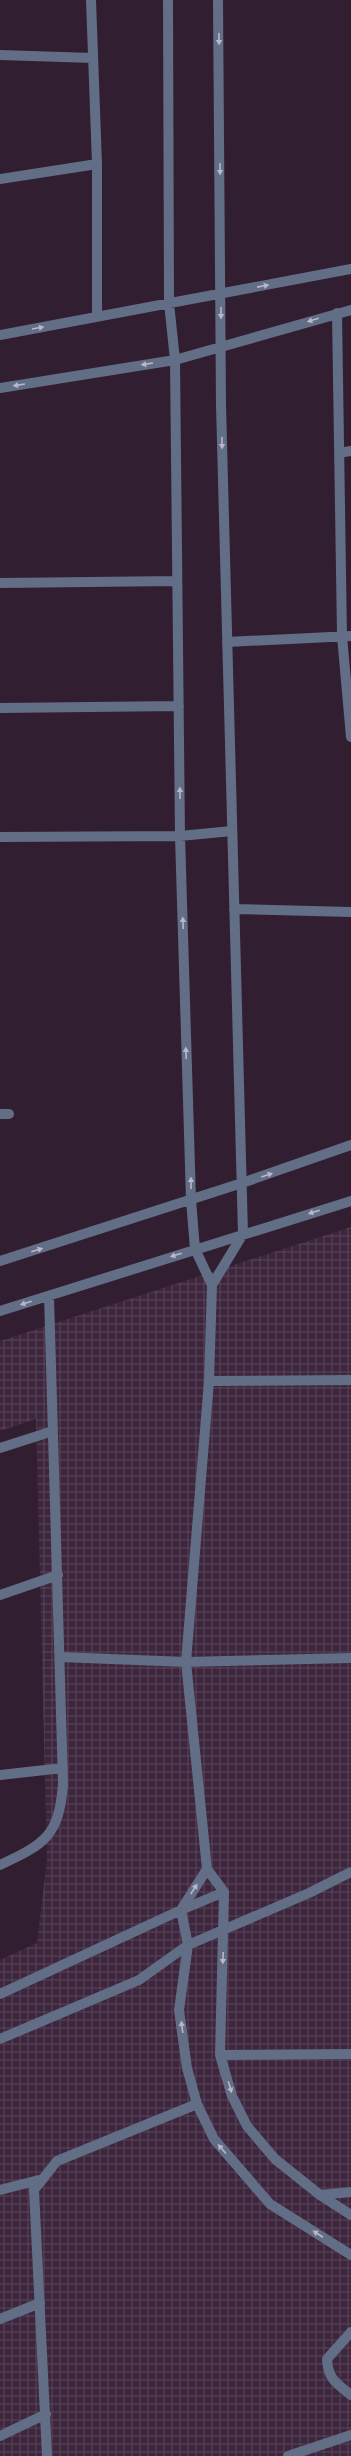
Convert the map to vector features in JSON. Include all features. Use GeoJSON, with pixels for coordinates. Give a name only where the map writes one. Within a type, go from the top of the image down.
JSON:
{"type":"FeatureCollection","features":[{"type":"Feature","properties":{"kind":"street"},"geometry":{"type":"LineString","coordinates":[[91,0],[97,164],[97,317]]}},
{"type":"Feature","properties":{"kind":"street"},"geometry":{"type":"LineString","coordinates":[[168,0],[169,303],[175,360],[180,836],[191,1200],[196,1249],[212,1285],[209,1381],[186,1662],[207,1869],[224,1892],[220,2055],[232,2096],[247,2126],[275,2159],[320,2194],[351,2215]]}},
{"type":"Feature","properties":{"kind":"street"},"geometry":{"type":"LineString","coordinates":[[212,1285],[243,1234],[227,642],[221,347],[218,0]]}},
{"type":"Feature","properties":{"kind":"street"},"geometry":{"type":"LineString","coordinates":[[0,55],[93,58]]}},
{"type":"Feature","properties":{"kind":"street"},"geometry":{"type":"LineString","coordinates":[[0,179],[97,164]]}},
{"type":"Feature","properties":{"kind":"street"},"geometry":{"type":"LineString","coordinates":[[0,335],[351,269]]}},
{"type":"Feature","properties":{"kind":"street"},"geometry":{"type":"LineString","coordinates":[[0,388],[175,360],[351,310]]}},
{"type":"Feature","properties":{"kind":"street"},"geometry":{"type":"LineString","coordinates":[[337,313],[340,528],[351,737]]}},
{"type":"Feature","properties":{"kind":"street"},"geometry":{"type":"LineString","coordinates":[[339,454],[351,452]]}},
{"type":"Feature","properties":{"kind":"street"},"geometry":{"type":"LineString","coordinates":[[340,528],[351,528]]}},
{"type":"Feature","properties":{"kind":"street"},"geometry":{"type":"LineString","coordinates":[[0,583],[177,580]]}},
{"type":"Feature","properties":{"kind":"street"},"geometry":{"type":"LineString","coordinates":[[227,642],[346,636]]}},
{"type":"Feature","properties":{"kind":"street"},"geometry":{"type":"LineString","coordinates":[[0,708],[179,706]]}},
{"type":"Feature","properties":{"kind":"street"},"geometry":{"type":"LineString","coordinates":[[0,837],[180,836],[232,831]]}},
{"type":"Feature","properties":{"kind":"street"},"geometry":{"type":"LineString","coordinates":[[234,909],[351,912]]}},
{"type":"Feature","properties":{"kind":"street"},"geometry":{"type":"LineString","coordinates":[[0,1262],[242,1184],[351,1145]]}},
{"type":"Feature","properties":{"kind":"street"},"geometry":{"type":"LineString","coordinates":[[0,1311],[351,1201]]}},
{"type":"Feature","properties":{"kind":"street"},"geometry":{"type":"LineString","coordinates":[[0,1865],[45,1841],[61,1808],[63,1768],[49,1296]]}},
{"type":"Feature","properties":{"kind":"street"},"geometry":{"type":"LineString","coordinates":[[209,1381],[351,1380]]}},
{"type":"Feature","properties":{"kind":"street"},"geometry":{"type":"LineString","coordinates":[[0,1448],[54,1431]]}},
{"type":"Feature","properties":{"kind":"street"},"geometry":{"type":"LineString","coordinates":[[0,1596],[58,1575]]}},
{"type":"Feature","properties":{"kind":"street"},"geometry":{"type":"LineString","coordinates":[[60,1657],[186,1662],[351,1658]]}},
{"type":"Feature","properties":{"kind":"street"},"geometry":{"type":"LineString","coordinates":[[0,1775],[63,1768]]}},
{"type":"Feature","properties":{"kind":"street"},"geometry":{"type":"LineString","coordinates":[[207,1869],[181,1910],[188,1945],[179,2010],[187,2068],[198,2104],[214,2139],[270,2204],[351,2255]]}},
{"type":"Feature","properties":{"kind":"street"},"geometry":{"type":"LineString","coordinates":[[0,2039],[139,1980],[188,1945],[309,1893],[351,1872]]}},
{"type":"Feature","properties":{"kind":"street"},"geometry":{"type":"LineString","coordinates":[[0,1994],[181,1910],[224,1892]]}},
{"type":"Feature","properties":{"kind":"street"},"geometry":{"type":"LineString","coordinates":[[220,2055],[351,2054]]}},
{"type":"Feature","properties":{"kind":"street"},"geometry":{"type":"LineString","coordinates":[[47,2456],[34,2190],[57,2161],[198,2104]]}},
{"type":"Feature","properties":{"kind":"street"},"geometry":{"type":"LineString","coordinates":[[0,2190],[43,2179]]}},
{"type":"Feature","properties":{"kind":"street"},"geometry":{"type":"LineString","coordinates":[[320,2194],[351,2192]]}},
{"type":"Feature","properties":{"kind":"street"},"geometry":{"type":"LineString","coordinates":[[0,2318],[40,2303]]}},
{"type":"Feature","properties":{"kind":"street"},"geometry":{"type":"LineString","coordinates":[[351,2332],[327,2359],[327,2372],[335,2382],[351,2395]]}},
{"type":"Feature","properties":{"kind":"street"},"geometry":{"type":"LineString","coordinates":[[0,2436],[46,2414]]}},
{"type":"Feature","properties":{"kind":"street"},"geometry":{"type":"LineString","coordinates":[[288,2456],[351,2435]]}},
{"type":"Feature","properties":{"kind":"shaded area"},"geometry":{"type":"Polygon","coordinates":[[[351,1227],[351,2456],[0,2456],[0,1960],[37,1943],[47,1860],[36,1419],[0,1431],[0,1341],[351,1227]]]}}]}
